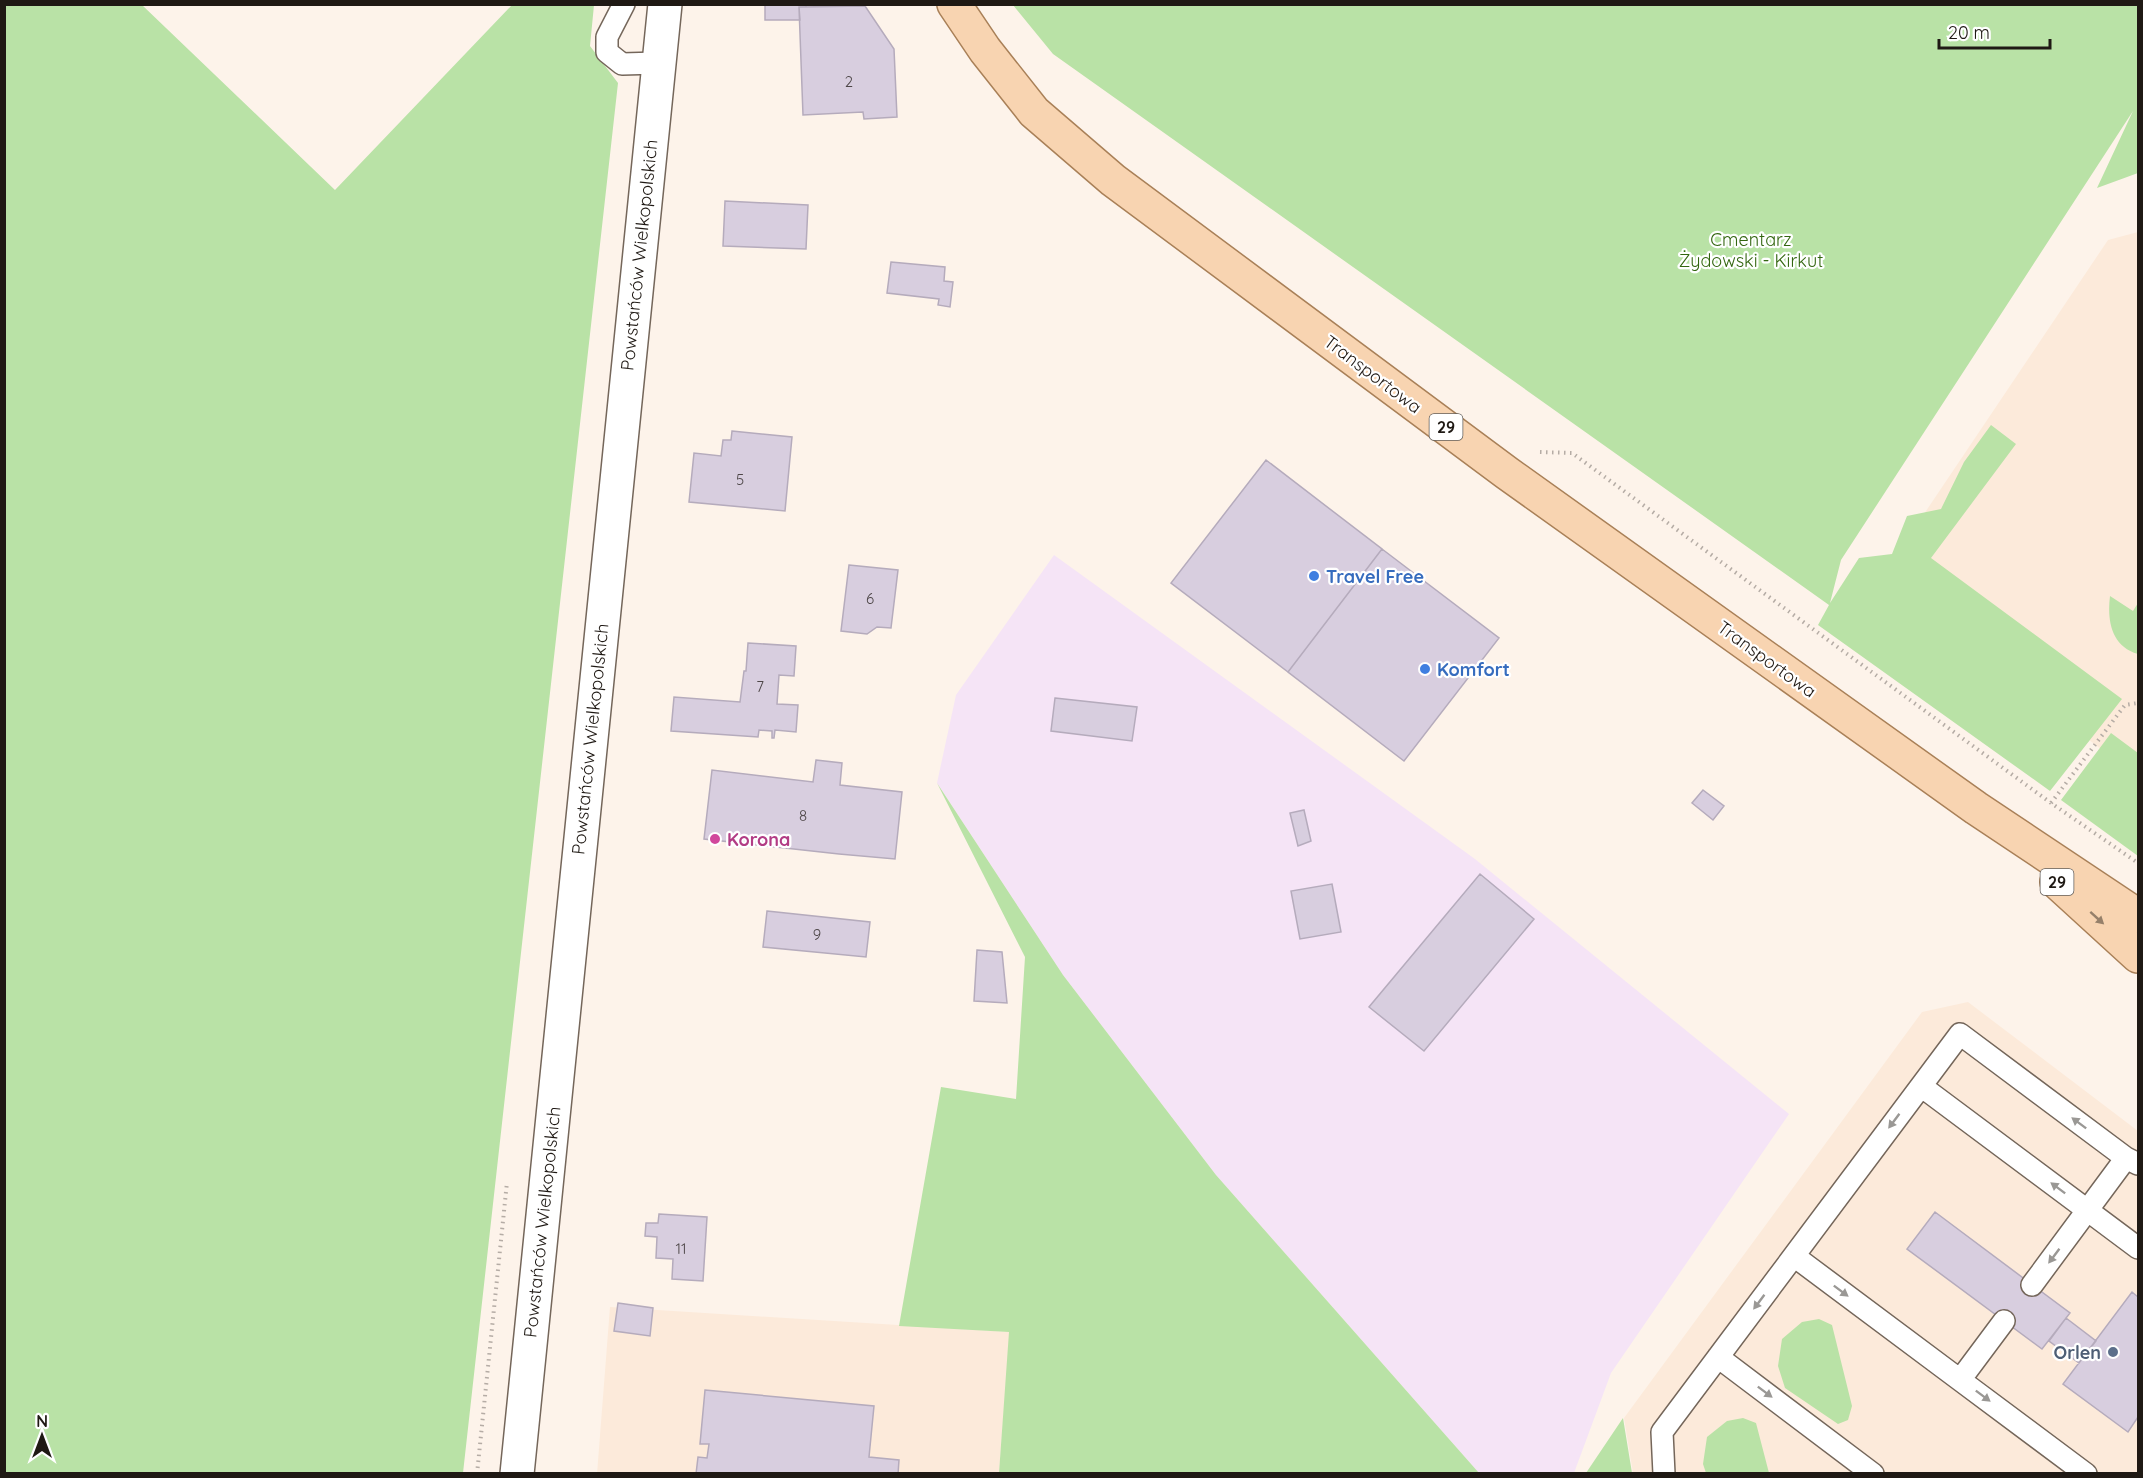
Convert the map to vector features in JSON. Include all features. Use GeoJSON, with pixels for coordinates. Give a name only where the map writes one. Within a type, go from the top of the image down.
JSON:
{"type":"FeatureCollection","features":[{"type":"Feature","properties":{"kind":"main road","name":"Transportowa"},"geometry":{"type":"LineString","coordinates":[[954,4],[984,50],[1034,112],[1113,180],[1508,473],[1976,808],[2139,916]]}},
{"type":"Feature","properties":{"kind":"main road","name":"Transportowa"},"geometry":{"type":"LineString","coordinates":[[1976,808],[2139,956]]}},
{"type":"Feature","properties":{"kind":"street","name":"Powstańców Wielkopolskich"},"geometry":{"type":"LineString","coordinates":[[517,1473],[665,4]]}},
{"type":"Feature","properties":{"kind":"lane"},"geometry":{"type":"LineString","coordinates":[[624,4],[607,36],[607,52],[622,64],[658,63]]}},
{"type":"Feature","properties":{"kind":"lane"},"geometry":{"type":"LineString","coordinates":[[1664,1473],[1662,1432],[1960,1034],[2132,1161],[2088,1210],[2032,1285]]}},
{"type":"Feature","properties":{"kind":"lane"},"geometry":{"type":"LineString","coordinates":[[1921,1086],[2139,1248]]}},
{"type":"Feature","properties":{"kind":"lane"},"geometry":{"type":"LineString","coordinates":[[1794,1256],[2086,1473]]}},
{"type":"Feature","properties":{"kind":"lane"},"geometry":{"type":"LineString","coordinates":[[1960,1380],[2004,1322]]}},
{"type":"Feature","properties":{"kind":"lane"},"geometry":{"type":"LineString","coordinates":[[1718,1358],[1873,1473]]}},
{"type":"Feature","properties":{"kind":"path"},"geometry":{"type":"LineString","coordinates":[[1508,473],[1527,452],[1572,453],[2051,803],[2139,863]]}},
{"type":"Feature","properties":{"kind":"path"},"geometry":{"type":"LineString","coordinates":[[2051,803],[2125,705],[2139,704]]}},
{"type":"Feature","properties":{"kind":"shaded area"},"geometry":{"type":"Polygon","coordinates":[[[2138,232],[2138,778],[1881,578],[2108,240],[2138,232]]]}},
{"type":"Feature","properties":{"kind":"shaded area"},"geometry":{"type":"Polygon","coordinates":[[[1054,555],[1475,859],[1789,1114],[1611,1373],[1574,1473],[1479,1473],[1216,1175],[1063,975],[937,783],[956,695],[1054,555]]]}},
{"type":"Feature","properties":{"kind":"shaded area"},"geometry":{"type":"Polygon","coordinates":[[[1968,1002],[2138,1131],[2138,1473],[1633,1473],[1624,1418],[1922,1012],[1968,1002]]]}},
{"type":"Feature","properties":{"kind":"shaded area"},"geometry":{"type":"Polygon","coordinates":[[[610,1307],[1010,1332],[999,1473],[597,1474],[610,1307]]]}},
{"type":"Feature","properties":{"kind":"green space"},"geometry":{"type":"Polygon","coordinates":[[[5,5],[142,5],[335,190],[512,5],[594,5],[590,46],[618,83],[463,1473],[5,1474],[5,5]]]}},
{"type":"Feature","properties":{"kind":"green space","name":"Cmentarz Żydowski - Kirkut"},"geometry":{"type":"Polygon","coordinates":[[[1013,5],[2138,5],[2138,173],[2097,188],[2133,111],[1841,560],[1830,603],[1859,558],[1892,554],[1907,516],[1941,509],[1964,462],[1991,425],[2016,444],[1931,558],[2122,699],[2050,791],[1818,625],[1829,605],[1053,54],[1013,5]]]}},
{"type":"Feature","properties":{"kind":"green space"},"geometry":{"type":"Polygon","coordinates":[[[2110,596],[2133,611],[2138,603],[2138,654],[2122,645],[2116,638],[2110,623],[2110,596]]]}},
{"type":"Feature","properties":{"kind":"green space"},"geometry":{"type":"Polygon","coordinates":[[[2111,733],[2138,753],[2138,856],[2061,800],[2111,733]]]}},
{"type":"Feature","properties":{"kind":"green space"},"geometry":{"type":"Polygon","coordinates":[[[937,783],[1063,975],[1216,1175],[1479,1473],[999,1473],[1009,1332],[899,1326],[941,1087],[1016,1099],[1025,957],[937,783]]]}},
{"type":"Feature","properties":{"kind":"green space"},"geometry":{"type":"Polygon","coordinates":[[[1819,1319],[1832,1325],[1852,1406],[1848,1420],[1838,1424],[1785,1388],[1778,1366],[1782,1339],[1802,1322],[1819,1319]]]}},
{"type":"Feature","properties":{"kind":"green space"},"geometry":{"type":"Polygon","coordinates":[[[1623,1418],[1632,1473],[1586,1473],[1623,1418]]]}},
{"type":"Feature","properties":{"kind":"green space"},"geometry":{"type":"Polygon","coordinates":[[[1743,1418],[1756,1423],[1769,1473],[1706,1473],[1703,1464],[1707,1437],[1727,1421],[1743,1418]]]}},
{"type":"Feature","properties":{"kind":"building"},"geometry":{"type":"Polygon","coordinates":[[[765,4],[806,4],[806,7],[799,7],[800,20],[765,20],[765,4]]]}},
{"type":"Feature","properties":{"kind":"building"},"geometry":{"type":"Polygon","coordinates":[[[865,6],[894,49],[897,117],[864,119],[863,112],[803,115],[799,7],[865,6]]]}},
{"type":"Feature","properties":{"kind":"building"},"geometry":{"type":"Polygon","coordinates":[[[725,201],[808,205],[806,249],[723,246],[725,201]]]}},
{"type":"Feature","properties":{"kind":"building"},"geometry":{"type":"Polygon","coordinates":[[[891,262],[945,267],[944,281],[953,282],[950,307],[938,305],[939,299],[887,293],[891,262]]]}},
{"type":"Feature","properties":{"kind":"building"},"geometry":{"type":"Polygon","coordinates":[[[732,431],[792,437],[785,511],[689,502],[694,453],[721,456],[723,440],[731,440],[732,431]]]}},
{"type":"Feature","properties":{"kind":"building"},"geometry":{"type":"Polygon","coordinates":[[[1266,460],[1382,549],[1288,672],[1171,583],[1266,460]]]}},
{"type":"Feature","properties":{"kind":"building"},"geometry":{"type":"Polygon","coordinates":[[[1382,549],[1499,638],[1404,761],[1288,672],[1382,549]]]}},
{"type":"Feature","properties":{"kind":"building"},"geometry":{"type":"Polygon","coordinates":[[[849,565],[898,570],[891,628],[877,627],[867,634],[841,631],[849,565]]]}},
{"type":"Feature","properties":{"kind":"building"},"geometry":{"type":"Polygon","coordinates":[[[748,643],[796,646],[794,676],[779,675],[777,704],[798,705],[796,732],[775,730],[774,738],[772,738],[772,731],[759,730],[758,737],[671,731],[674,697],[740,702],[748,643]]]}},
{"type":"Feature","properties":{"kind":"building"},"geometry":{"type":"Polygon","coordinates":[[[1055,698],[1137,707],[1132,741],[1051,731],[1055,698]]]}},
{"type":"Feature","properties":{"kind":"building"},"geometry":{"type":"Polygon","coordinates":[[[816,760],[842,763],[840,785],[902,792],[895,859],[704,839],[712,770],[813,782],[816,760]]]}},
{"type":"Feature","properties":{"kind":"building"},"geometry":{"type":"Polygon","coordinates":[[[1703,790],[1724,806],[1713,820],[1692,803],[1703,790]]]}},
{"type":"Feature","properties":{"kind":"building"},"geometry":{"type":"Polygon","coordinates":[[[1304,810],[1311,841],[1298,846],[1290,813],[1304,810]]]}},
{"type":"Feature","properties":{"kind":"building"},"geometry":{"type":"Polygon","coordinates":[[[1480,874],[1534,919],[1424,1051],[1369,1007],[1480,874]]]}},
{"type":"Feature","properties":{"kind":"building"},"geometry":{"type":"Polygon","coordinates":[[[1332,884],[1341,932],[1300,939],[1291,891],[1332,884]]]}},
{"type":"Feature","properties":{"kind":"building"},"geometry":{"type":"Polygon","coordinates":[[[767,911],[870,922],[866,957],[763,947],[767,911]]]}},
{"type":"Feature","properties":{"kind":"building"},"geometry":{"type":"Polygon","coordinates":[[[977,950],[1002,952],[1007,1003],[974,1001],[977,950]]]}},
{"type":"Feature","properties":{"kind":"building"},"geometry":{"type":"Polygon","coordinates":[[[1935,1212],[2070,1313],[2042,1349],[1907,1249],[1935,1212]]]}},
{"type":"Feature","properties":{"kind":"building"},"geometry":{"type":"Polygon","coordinates":[[[659,1214],[707,1217],[703,1281],[672,1279],[673,1259],[656,1258],[657,1237],[645,1236],[646,1223],[658,1223],[659,1214]]]}},
{"type":"Feature","properties":{"kind":"building","name":"Orlen"},"geometry":{"type":"Polygon","coordinates":[[[2132,1292],[2138,1297],[2138,1417],[2128,1432],[2063,1384],[2132,1292]]]}},
{"type":"Feature","properties":{"kind":"building"},"geometry":{"type":"Polygon","coordinates":[[[618,1303],[653,1308],[650,1336],[614,1331],[618,1303]]]}},
{"type":"Feature","properties":{"kind":"building"},"geometry":{"type":"Polygon","coordinates":[[[2066,1318],[2096,1341],[2079,1363],[2049,1341],[2066,1318]]]}},
{"type":"Feature","properties":{"kind":"building"},"geometry":{"type":"Polygon","coordinates":[[[705,1390],[874,1406],[869,1457],[899,1460],[898,1474],[696,1474],[698,1457],[707,1458],[709,1444],[700,1444],[705,1390]]]}},
{"type":"Feature","properties":{"kind":"place","name":"Travel Free"},"geometry":{"type":"Point","coordinates":[1314,576]}},
{"type":"Feature","properties":{"kind":"place","name":"Komfort"},"geometry":{"type":"Point","coordinates":[1425,669]}},
{"type":"Feature","properties":{"kind":"place","name":"Korona"},"geometry":{"type":"Point","coordinates":[715,839]}},
{"type":"Feature","properties":{"kind":"place","name":"Orlen"},"geometry":{"type":"Point","coordinates":[2113,1352]}}]}
